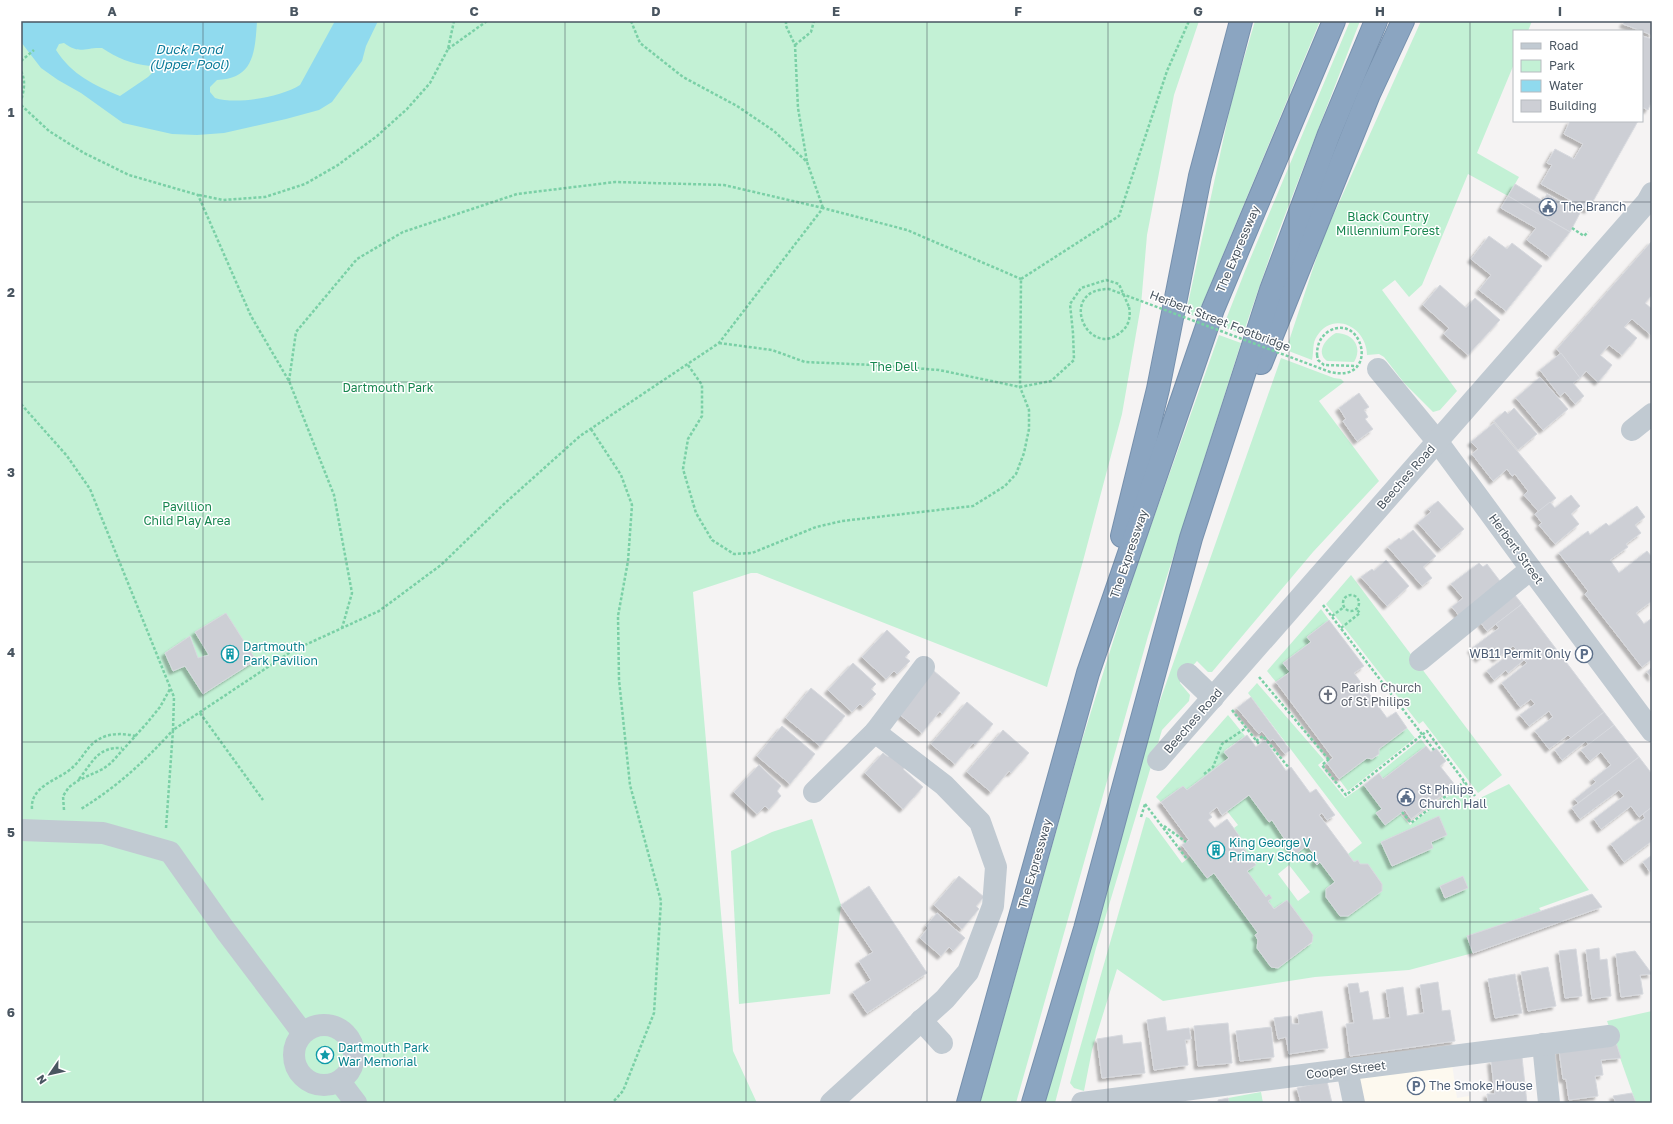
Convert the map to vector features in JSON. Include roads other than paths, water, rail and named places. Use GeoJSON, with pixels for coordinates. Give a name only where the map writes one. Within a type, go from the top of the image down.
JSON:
{"type":"FeatureCollection","features":[{"type":"Feature","properties":{"kind":"highway"},"geometry":{"type":"LineString","coordinates":[[1088,673],[1158,389],[1200,176],[1241,21]]}},
{"type":"Feature","properties":{"kind":"highway","name":"The Expressway"},"geometry":{"type":"LineString","coordinates":[[968,1103],[1088,673],[1213,309],[1334,21]]}},
{"type":"Feature","properties":{"kind":"highway"},"geometry":{"type":"LineString","coordinates":[[1033,1103],[1087,921],[1191,538],[1270,290],[1329,134],[1376,21]]}},
{"type":"Feature","properties":{"kind":"highway"},"geometry":{"type":"LineString","coordinates":[[1191,538],[1369,94],[1403,21]]}},
{"type":"Feature","properties":{"kind":"street","name":"Beeches Road"},"geometry":{"type":"LineString","coordinates":[[1158,760],[1221,703],[1437,442],[1647,202],[1652,193]]}},
{"type":"Feature","properties":{"kind":"street","name":"Herbert Street"},"geometry":{"type":"LineString","coordinates":[[1378,369],[1437,442],[1652,730]]}},
{"type":"Feature","properties":{"kind":"street"},"geometry":{"type":"LineString","coordinates":[[1632,430],[1652,414]]}},
{"type":"Feature","properties":{"kind":"street"},"geometry":{"type":"LineString","coordinates":[[1420,660],[1531,569]]}},
{"type":"Feature","properties":{"kind":"street"},"geometry":{"type":"LineString","coordinates":[[814,792],[875,732],[924,667]]}},
{"type":"Feature","properties":{"kind":"street"},"geometry":{"type":"LineString","coordinates":[[1188,674],[1221,703]]}},
{"type":"Feature","properties":{"kind":"street"},"geometry":{"type":"LineString","coordinates":[[831,1103],[945,999],[968,972],[993,906],[996,867],[980,822],[944,785],[875,732]]}},
{"type":"Feature","properties":{"kind":"street"},"geometry":{"type":"LineString","coordinates":[[21,830],[103,833],[170,852],[225,930],[302,1032]]}},
{"type":"Feature","properties":{"kind":"street"},"geometry":{"type":"LineString","coordinates":[[921,1020],[942,1043]]}},
{"type":"Feature","properties":{"kind":"street"},"geometry":{"type":"LineString","coordinates":[[321,1023],[341,1029],[346,1034],[354,1045],[354,1066],[340,1082],[323,1086],[306,1080],[295,1065],[294,1048],[302,1032],[321,1023]]}},
{"type":"Feature","properties":{"kind":"street","name":"Cooper Street"},"geometry":{"type":"LineString","coordinates":[[1083,1102],[1608,1036]]}},
{"type":"Feature","properties":{"kind":"street"},"geometry":{"type":"LineString","coordinates":[[1543,1044],[1549,1103]]}},
{"type":"Feature","properties":{"kind":"street"},"geometry":{"type":"LineString","coordinates":[[1347,1069],[1354,1103]]}},
{"type":"Feature","properties":{"kind":"street"},"geometry":{"type":"LineString","coordinates":[[340,1082],[356,1103]]}},
{"type":"Feature","properties":{"kind":"water","name":"Duck Pond (Upper Pool)"},"geometry":{"type":"Polygon","coordinates":[[[21,21],[257,21],[255,43],[250,62],[239,75],[217,80],[210,87],[210,92],[215,98],[235,101],[259,99],[282,93],[300,85],[335,21],[378,21],[366,46],[362,61],[332,102],[319,110],[286,119],[224,133],[197,135],[172,134],[123,123],[81,93],[41,68],[21,42],[21,21]],[[64,43],[59,44],[56,50],[62,59],[76,73],[101,88],[120,96],[148,77],[154,71],[150,66],[124,60],[102,48],[79,50],[64,43]]]}},
{"type":"Feature","properties":{"kind":"place","name":"The Branch"},"geometry":{"type":"Point","coordinates":[1548,207]}},
{"type":"Feature","properties":{"kind":"place","name":"Dartmouth Park Pavilion"},"geometry":{"type":"Point","coordinates":[230,654]}},
{"type":"Feature","properties":{"kind":"place","name":"WB11 Permit Only"},"geometry":{"type":"Point","coordinates":[1584,654]}},
{"type":"Feature","properties":{"kind":"place","name":"Parish Church of St Philips"},"geometry":{"type":"Point","coordinates":[1328,695]}},
{"type":"Feature","properties":{"kind":"place","name":"St Philips Church Hall"},"geometry":{"type":"Point","coordinates":[1406,797]}},
{"type":"Feature","properties":{"kind":"place","name":"King George V Primary School"},"geometry":{"type":"Point","coordinates":[1216,850]}},
{"type":"Feature","properties":{"kind":"place","name":"Dartmouth Park War Memorial"},"geometry":{"type":"Point","coordinates":[325,1055]}},
{"type":"Feature","properties":{"kind":"place","name":"The Smoke House"},"geometry":{"type":"Point","coordinates":[1416,1086]}},
{"type":"Feature","properties":{"kind":"park label","name":"Black Country Millennium Forest"},"geometry":{"type":"Point","coordinates":[1388,224]}},
{"type":"Feature","properties":{"kind":"park label","name":"The Dell"},"geometry":{"type":"Point","coordinates":[894,367]}},
{"type":"Feature","properties":{"kind":"park label","name":"Dartmouth Park"},"geometry":{"type":"Point","coordinates":[388,388]}},
{"type":"Feature","properties":{"kind":"park label","name":"Pavillion Child Play Area"},"geometry":{"type":"Point","coordinates":[187,514]}}]}
